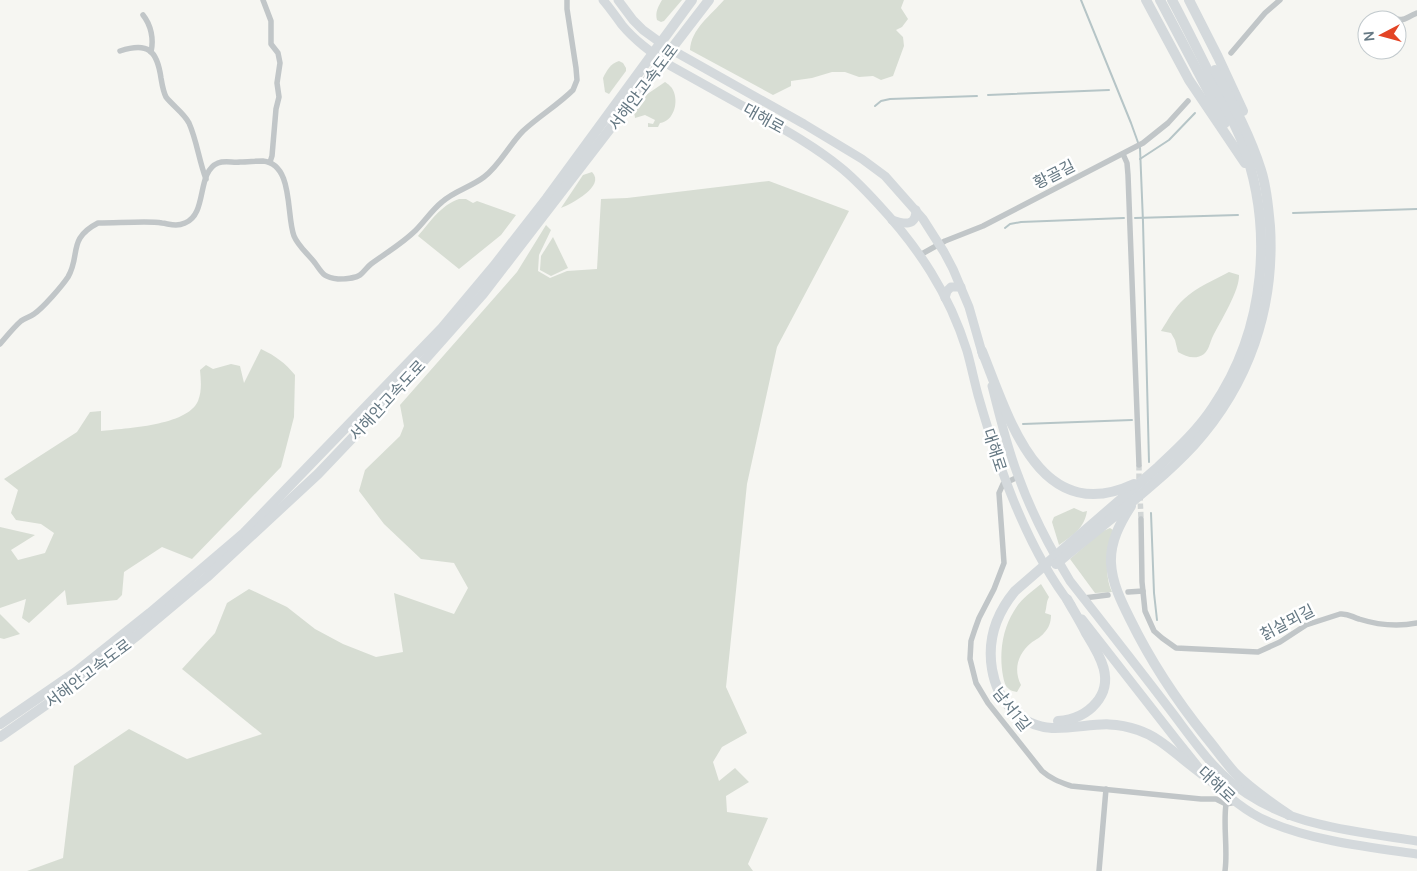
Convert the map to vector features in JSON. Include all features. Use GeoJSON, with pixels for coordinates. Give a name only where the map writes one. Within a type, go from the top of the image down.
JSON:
{"type":"FeatureCollection","features":[{"type":"Feature","properties":{"kind":"highway","name":"대해로"},"geometry":{"type":"LineString","coordinates":[[603,0],[623,26],[645,48],[671,66],[791,133],[840,167],[860,185],[892,220],[920,255],[945,298],[958,328],[967,351],[1006,482],[1033,542],[1053,580],[1192,760],[1216,785],[1236,802],[1266,820],[1290,830],[1326,839],[1417,854]]}},
{"type":"Feature","properties":{"kind":"highway","name":"대해로"},"geometry":{"type":"LineString","coordinates":[[618,0],[643,30],[665,46],[804,124],[876,168],[916,210],[940,244],[961,288],[982,351],[1018,477],[1049,544],[1070,581],[1216,767],[1246,794],[1299,819],[1321,825],[1417,841]]}},
{"type":"Feature","properties":{"kind":"highway","name":"서해안고속도로"},"geometry":{"type":"LineString","coordinates":[[0,737],[66,691],[139,634],[207,577],[318,474],[398,390],[483,294],[629,96],[692,0]]}},
{"type":"Feature","properties":{"kind":"highway","name":"서해안고속도로"},"geometry":{"type":"LineString","coordinates":[[0,724],[76,672],[150,614],[244,533],[442,328],[709,0]]}},
{"type":"Feature","properties":{"kind":"highway"},"geometry":{"type":"LineString","coordinates":[[1146,0],[1190,80],[1256,171]]}},
{"type":"Feature","properties":{"kind":"highway"},"geometry":{"type":"LineString","coordinates":[[1160,0],[1265,187],[1271,246],[1265,307],[1247,365],[1222,410],[1207,430],[1178,462],[1139,496],[1015,592],[1004,606],[996,622],[990,654],[994,681],[1001,695],[1008,706],[1025,720],[1044,727],[1058,728],[1104,724],[1120,725],[1145,732],[1168,747],[1216,785]]}},
{"type":"Feature","properties":{"kind":"highway"},"geometry":{"type":"LineString","coordinates":[[1172,0],[1256,171]]}},
{"type":"Feature","properties":{"kind":"highway"},"geometry":{"type":"LineString","coordinates":[[1179,0],[1246,131],[1256,171]]}},
{"type":"Feature","properties":{"kind":"highway"},"geometry":{"type":"LineString","coordinates":[[1070,548],[1180,447],[1213,407],[1243,351],[1256,305],[1260,276],[1261,228],[1255,144],[1237,97],[1189,0]]}},
{"type":"Feature","properties":{"kind":"highway"},"geometry":{"type":"LineString","coordinates":[[892,220],[901,223],[913,221],[916,217],[916,210]]}},
{"type":"Feature","properties":{"kind":"highway"},"geometry":{"type":"LineString","coordinates":[[945,298],[947,291],[951,287],[961,288]]}},
{"type":"Feature","properties":{"kind":"highway"},"geometry":{"type":"LineString","coordinates":[[982,351],[1017,434],[1033,460],[1046,475],[1070,490],[1090,494],[1112,492],[1144,479]]}},
{"type":"Feature","properties":{"kind":"highway"},"geometry":{"type":"LineString","coordinates":[[1139,496],[1119,526],[1111,552],[1114,582],[1124,607],[1164,679],[1206,738],[1242,779],[1261,796],[1289,815]]}},
{"type":"Feature","properties":{"kind":"highway"},"geometry":{"type":"LineString","coordinates":[[1033,579],[1003,618],[996,642],[996,660],[998,676],[1010,699],[1027,714],[1039,720],[1061,721],[1080,716],[1098,702],[1105,684],[1104,670],[1099,655],[1067,599]]}},
{"type":"Feature","properties":{"kind":"street"},"geometry":{"type":"LineString","coordinates":[[263,0],[271,21],[271,44],[278,53],[280,63],[277,83],[279,97],[270,162]]}},
{"type":"Feature","properties":{"kind":"street"},"geometry":{"type":"LineString","coordinates":[[0,344],[19,323],[36,313],[63,284],[69,276],[75,247],[80,238],[92,226],[98,223],[144,222],[163,223],[174,226],[185,223],[193,218],[200,202],[206,179],[217,163],[270,162],[278,169],[287,188],[293,234],[321,273],[328,277],[340,279],[359,276],[369,266],[405,240],[447,197],[484,178],[524,131],[573,90],[576,80],[576,68],[567,0]]}},
{"type":"Feature","properties":{"kind":"street"},"geometry":{"type":"LineString","coordinates":[[1231,53],[1265,13],[1280,0]]}},
{"type":"Feature","properties":{"kind":"street"},"geometry":{"type":"LineString","coordinates":[[143,15],[148,22],[152,35],[153,44],[151,52]]}},
{"type":"Feature","properties":{"kind":"street"},"geometry":{"type":"LineString","coordinates":[[120,51],[139,47],[151,52],[159,65],[163,88],[167,98],[188,122],[206,179]]}},
{"type":"Feature","properties":{"kind":"street","name":"황골길"},"geometry":{"type":"LineString","coordinates":[[920,255],[940,244],[983,226],[1143,143],[1168,123],[1188,101]]}},
{"type":"Feature","properties":{"kind":"street"},"geometry":{"type":"LineString","coordinates":[[1123,154],[1128,174],[1139,465]]}},
{"type":"Feature","properties":{"kind":"street"},"geometry":{"type":"LineString","coordinates":[[1006,482],[1018,477]]}},
{"type":"Feature","properties":{"kind":"street","name":"남서1길"},"geometry":{"type":"LineString","coordinates":[[1006,482],[999,493],[1004,563],[979,618],[971,641],[970,658],[973,675],[988,704],[1046,775],[1061,783],[1071,786],[1216,799],[1226,804],[1236,802]]}},
{"type":"Feature","properties":{"kind":"street","name":"칡살뫼길"},"geometry":{"type":"LineString","coordinates":[[1141,519],[1145,611],[1154,631],[1176,648],[1258,652],[1280,642],[1306,625],[1340,614],[1350,614],[1357,619],[1386,625],[1417,623]]}},
{"type":"Feature","properties":{"kind":"street"},"geometry":{"type":"LineString","coordinates":[[1128,592],[1143,591]]}},
{"type":"Feature","properties":{"kind":"street"},"geometry":{"type":"LineString","coordinates":[[1084,598],[1108,595]]}},
{"type":"Feature","properties":{"kind":"street"},"geometry":{"type":"LineString","coordinates":[[1099,871],[1108,789]]}},
{"type":"Feature","properties":{"kind":"street"},"geometry":{"type":"LineString","coordinates":[[1225,871],[1227,857],[1226,804]]}},
{"type":"Feature","properties":{"kind":"shaded area"},"geometry":{"type":"Polygon","coordinates":[[[662,0],[682,0],[661,22],[657,20],[656,14],[662,0]]]}},
{"type":"Feature","properties":{"kind":"shaded area"},"geometry":{"type":"Polygon","coordinates":[[[724,0],[904,0],[901,8],[908,19],[902,27],[896,30],[903,37],[904,46],[893,76],[881,80],[873,76],[859,77],[845,72],[832,72],[812,78],[791,81],[791,86],[773,95],[690,50],[691,42],[698,29],[724,0]]]}},
{"type":"Feature","properties":{"kind":"shaded area"},"geometry":{"type":"Polygon","coordinates":[[[619,61],[623,63],[626,71],[609,94],[605,92],[603,78],[607,70],[619,61]]]}},
{"type":"Feature","properties":{"kind":"shaded area"},"geometry":{"type":"Polygon","coordinates":[[[665,82],[672,88],[675,95],[674,110],[669,119],[660,123],[658,127],[648,127],[648,123],[653,124],[655,120],[645,115],[635,118],[634,111],[643,97],[665,82]]]}},
{"type":"Feature","properties":{"kind":"shaded area"},"geometry":{"type":"Polygon","coordinates":[[[592,172],[595,177],[594,183],[586,194],[561,208],[583,175],[592,172]]]}},
{"type":"Feature","properties":{"kind":"shaded area"},"geometry":{"type":"Polygon","coordinates":[[[769,181],[849,211],[777,347],[747,484],[726,687],[747,733],[722,747],[713,762],[719,781],[735,768],[749,782],[726,796],[727,812],[768,818],[748,864],[753,871],[27,871],[63,858],[74,766],[129,729],[187,759],[262,734],[182,669],[215,633],[227,603],[249,589],[287,607],[315,629],[343,644],[376,657],[403,652],[394,593],[454,614],[468,588],[454,563],[421,559],[384,524],[359,491],[365,470],[400,436],[404,426],[400,405],[517,272],[546,225],[551,230],[539,255],[538,271],[550,278],[567,271],[597,269],[601,199],[627,198],[769,181]]]}},
{"type":"Feature","properties":{"kind":"shaded area"},"geometry":{"type":"Polygon","coordinates":[[[459,199],[466,199],[473,203],[477,201],[516,215],[501,235],[459,269],[418,236],[441,210],[459,199]]]}},
{"type":"Feature","properties":{"kind":"shaded area"},"geometry":{"type":"Polygon","coordinates":[[[553,237],[568,268],[551,276],[540,270],[541,256],[553,237]]]}},
{"type":"Feature","properties":{"kind":"shaded area"},"geometry":{"type":"Polygon","coordinates":[[[1229,272],[1239,275],[1236,289],[1207,350],[1201,356],[1194,357],[1178,352],[1171,333],[1161,331],[1169,318],[1177,306],[1189,295],[1229,272]]]}},
{"type":"Feature","properties":{"kind":"shaded area"},"geometry":{"type":"Polygon","coordinates":[[[261,349],[280,360],[295,375],[294,417],[281,467],[192,559],[162,547],[124,572],[122,595],[117,600],[67,605],[65,590],[29,623],[22,618],[26,599],[0,608],[0,527],[35,535],[11,550],[18,560],[45,553],[54,533],[41,524],[16,520],[11,513],[18,490],[4,479],[77,432],[90,412],[101,411],[101,431],[140,427],[169,421],[182,416],[192,409],[198,401],[201,390],[200,370],[206,365],[213,369],[231,364],[240,366],[244,383],[261,349]]]}},
{"type":"Feature","properties":{"kind":"shaded area"},"geometry":{"type":"Polygon","coordinates":[[[1074,508],[1083,512],[1087,511],[1086,517],[1081,527],[1059,545],[1052,522],[1054,517],[1074,508]]]}},
{"type":"Feature","properties":{"kind":"shaded area"},"geometry":{"type":"Polygon","coordinates":[[[1110,528],[1113,530],[1107,569],[1112,592],[1095,593],[1070,559],[1101,532],[1110,528]]]}},
{"type":"Feature","properties":{"kind":"shaded area"},"geometry":{"type":"Polygon","coordinates":[[[1041,584],[1049,597],[1045,613],[1051,615],[1050,622],[1046,631],[1027,647],[1020,657],[1017,673],[1021,685],[1017,692],[1008,688],[1003,678],[1001,659],[1004,634],[1016,607],[1041,584]]]}},
{"type":"Feature","properties":{"kind":"shaded area"},"geometry":{"type":"Polygon","coordinates":[[[0,614],[20,634],[4,639],[0,638],[0,614]]]}},
{"type":"Feature","properties":{"kind":"waterway"},"geometry":{"type":"LineString","coordinates":[[1081,0],[1140,148],[1149,462]]}},
{"type":"Feature","properties":{"kind":"waterway"},"geometry":{"type":"LineString","coordinates":[[988,95],[1109,90]]}},
{"type":"Feature","properties":{"kind":"waterway"},"geometry":{"type":"LineString","coordinates":[[875,106],[881,101],[890,99],[977,96]]}},
{"type":"Feature","properties":{"kind":"waterway"},"geometry":{"type":"LineString","coordinates":[[1140,159],[1169,140],[1195,113]]}},
{"type":"Feature","properties":{"kind":"waterway"},"geometry":{"type":"LineString","coordinates":[[1293,213],[1417,209]]}},
{"type":"Feature","properties":{"kind":"waterway"},"geometry":{"type":"LineString","coordinates":[[1135,218],[1238,215]]}},
{"type":"Feature","properties":{"kind":"waterway"},"geometry":{"type":"LineString","coordinates":[[1005,228],[1010,224],[1021,222],[1124,218]]}},
{"type":"Feature","properties":{"kind":"waterway"},"geometry":{"type":"LineString","coordinates":[[1023,424],[1132,420]]}},
{"type":"Feature","properties":{"kind":"waterway"},"geometry":{"type":"LineString","coordinates":[[1151,513],[1157,620]]}},
{"type":"Feature","properties":{"kind":"tunnel"},"geometry":{"type":"LineString","coordinates":[[1139,465],[1139,483]]}},
{"type":"Feature","properties":{"kind":"tunnel"},"geometry":{"type":"LineString","coordinates":[[1140,495],[1141,519]]}}]}
